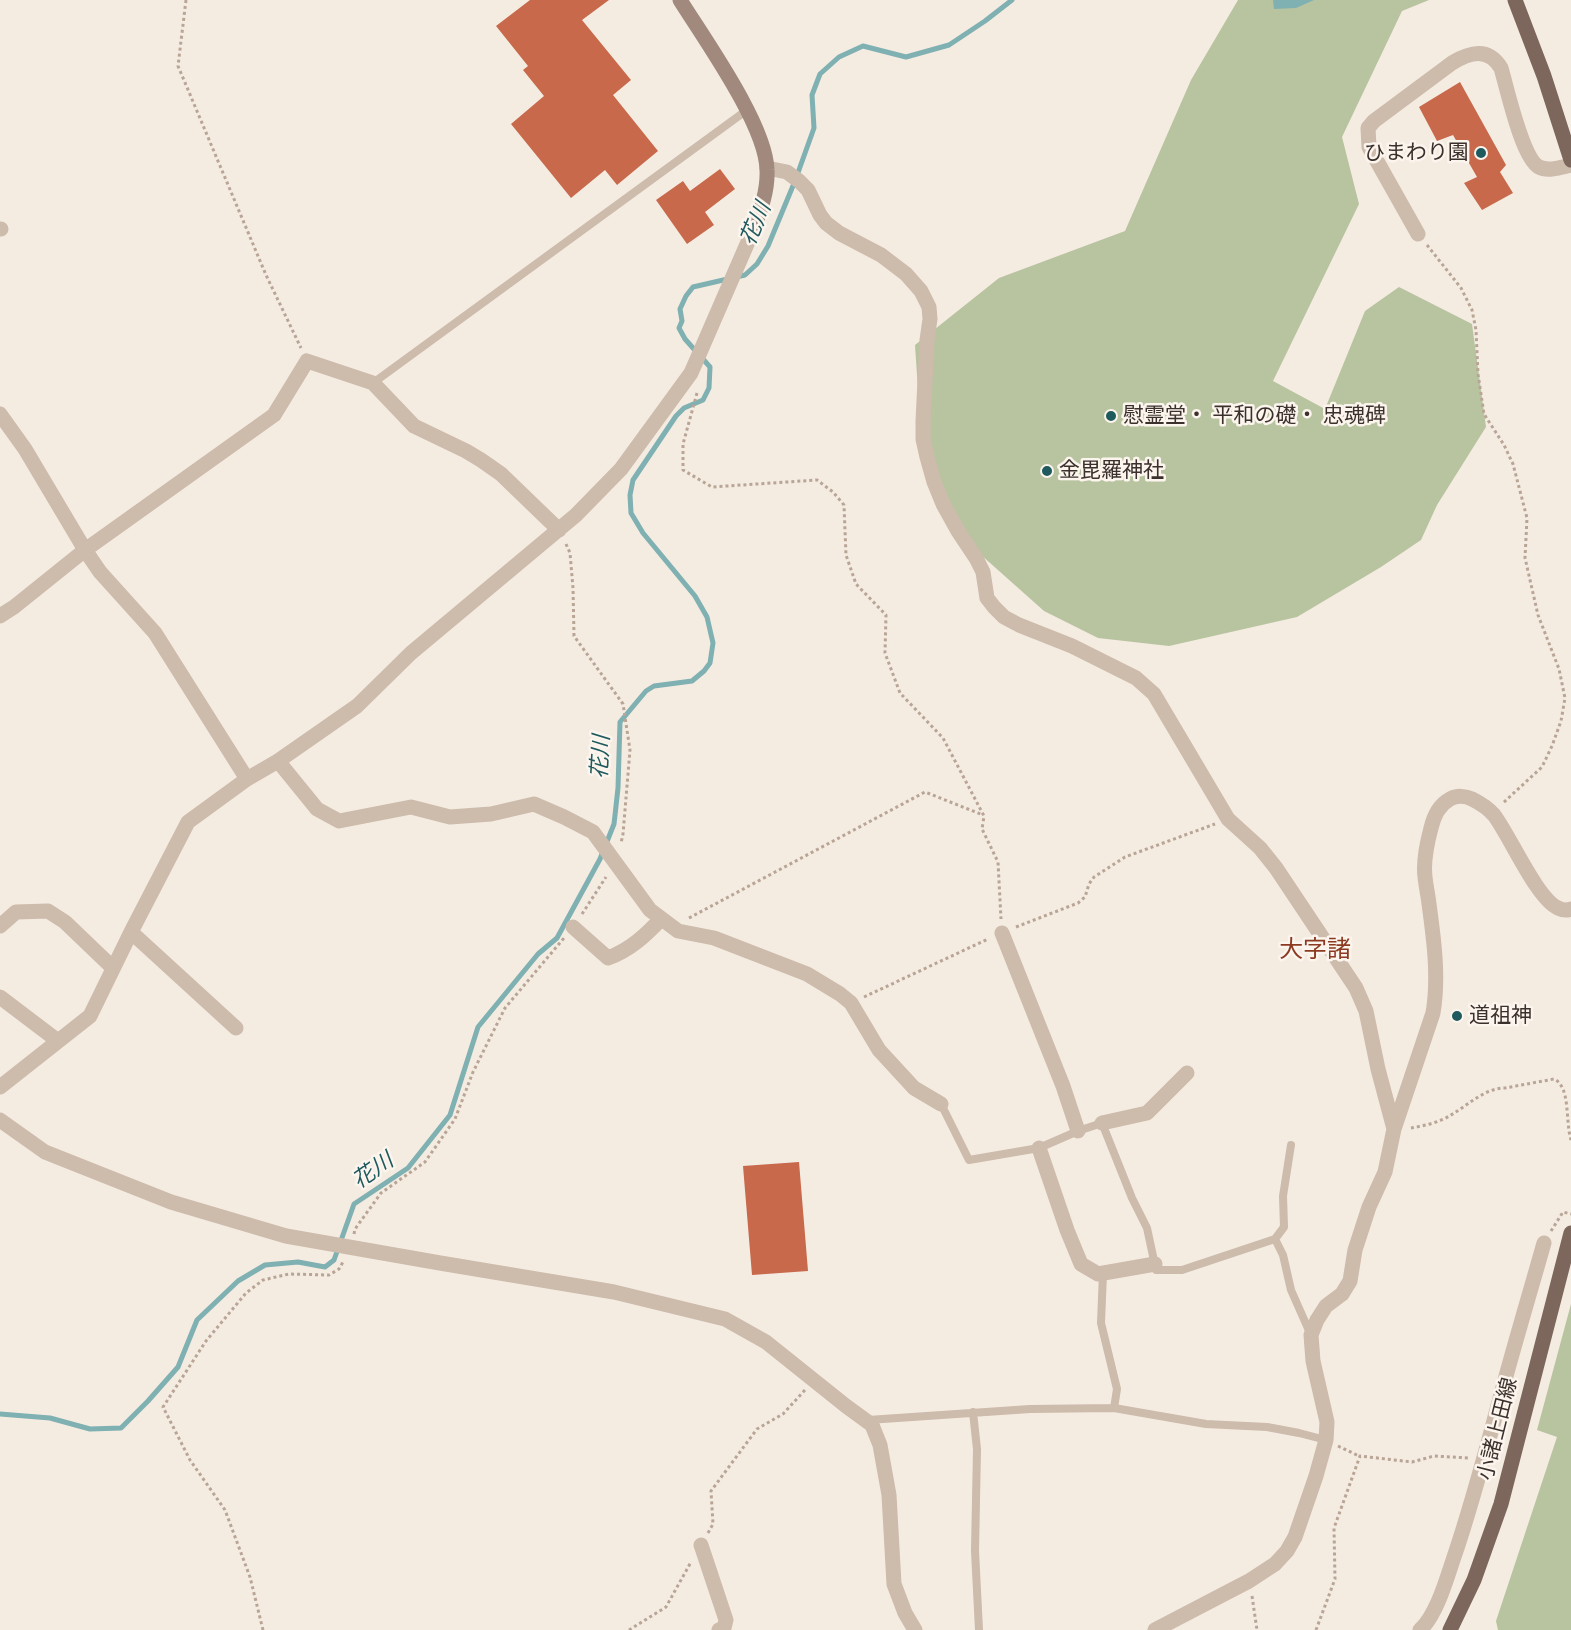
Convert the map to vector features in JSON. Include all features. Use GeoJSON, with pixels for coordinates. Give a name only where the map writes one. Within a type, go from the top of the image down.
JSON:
{"type":"FeatureCollection","features":[{"type":"Feature","properties":{"kind":"main road"},"geometry":{"type":"LineString","coordinates":[[1515,0],[1544,76],[1571,160]]}},
{"type":"Feature","properties":{"kind":"main road","name":"小諸上田線"},"geometry":{"type":"LineString","coordinates":[[1450,1630],[1474,1580],[1501,1504],[1571,1233]]}},
{"type":"Feature","properties":{"kind":"street"},"geometry":{"type":"LineString","coordinates":[[0,1087],[90,1016],[188,822],[247,779],[278,761],[357,706],[411,653],[576,515],[621,469],[691,373],[754,228],[766,191],[767,168],[761,143],[747,110],[680,0]]}},
{"type":"Feature","properties":{"kind":"street"},"geometry":{"type":"LineString","coordinates":[[1418,234],[1369,147],[1368,128],[1374,121],[1464,56],[1486,54],[1501,68],[1523,142],[1534,163],[1540,168],[1551,169],[1571,165]]}},
{"type":"Feature","properties":{"kind":"street"},"geometry":{"type":"LineString","coordinates":[[767,168],[787,172],[799,181],[808,190],[826,223],[839,233],[881,255],[906,274],[921,291],[929,308],[930,319],[923,439],[934,482],[943,504],[983,572],[987,598],[1004,617],[1072,646],[1136,678],[1154,694],[1228,819],[1260,848],[1276,868],[1356,988],[1366,1011],[1394,1129]]}},
{"type":"Feature","properties":{"kind":"street"},"geometry":{"type":"LineString","coordinates":[[0,616],[85,550],[274,414],[307,361],[373,383],[414,426],[466,451],[501,474],[559,530]]}},
{"type":"Feature","properties":{"kind":"street"},"geometry":{"type":"LineString","coordinates":[[0,414],[25,449],[85,550],[100,572],[155,633],[247,779]]}},
{"type":"Feature","properties":{"kind":"street"},"geometry":{"type":"LineString","coordinates":[[278,761],[317,809],[339,821],[411,807],[450,816],[491,814],[534,804],[593,832],[650,910],[678,931],[714,938],[807,974],[840,994],[851,1003],[879,1050],[914,1088],[941,1104]]}},
{"type":"Feature","properties":{"kind":"street"},"geometry":{"type":"LineString","coordinates":[[1155,1630],[1249,1581],[1275,1564],[1287,1551],[1295,1537],[1326,1440],[1327,1422],[1313,1361],[1311,1335],[1326,1306],[1342,1294],[1350,1281],[1355,1251],[1369,1207],[1385,1172],[1394,1129],[1432,1013],[1436,993],[1430,914],[1424,876],[1426,849],[1437,811],[1454,796],[1467,796],[1480,803],[1492,813],[1505,831],[1547,900],[1556,908],[1566,911],[1571,909]]}},
{"type":"Feature","properties":{"kind":"street"},"geometry":{"type":"LineString","coordinates":[[0,926],[16,912],[48,912],[65,922],[113,968]]}},
{"type":"Feature","properties":{"kind":"street"},"geometry":{"type":"LineString","coordinates":[[573,927],[608,958],[667,923]]}},
{"type":"Feature","properties":{"kind":"street"},"geometry":{"type":"LineString","coordinates":[[131,932],[236,1028]]}},
{"type":"Feature","properties":{"kind":"street"},"geometry":{"type":"LineString","coordinates":[[1002,933],[1063,1086],[1078,1131]]}},
{"type":"Feature","properties":{"kind":"street"},"geometry":{"type":"LineString","coordinates":[[0,997],[58,1041]]}},
{"type":"Feature","properties":{"kind":"street"},"geometry":{"type":"LineString","coordinates":[[1102,1123],[1147,1113],[1187,1073]]}},
{"type":"Feature","properties":{"kind":"street"},"geometry":{"type":"LineString","coordinates":[[0,1120],[45,1152],[171,1202],[286,1236],[614,1292],[725,1319],[766,1342],[872,1425],[880,1445],[889,1495],[894,1584],[905,1613],[915,1630]]}},
{"type":"Feature","properties":{"kind":"street"},"geometry":{"type":"LineString","coordinates":[[1039,1148],[1067,1230],[1082,1264],[1098,1274],[1155,1264]]}},
{"type":"Feature","properties":{"kind":"street"},"geometry":{"type":"LineString","coordinates":[[1419,1630],[1429,1618],[1446,1580],[1485,1459],[1544,1243]]}},
{"type":"Feature","properties":{"kind":"street"},"geometry":{"type":"LineString","coordinates":[[701,1545],[726,1620],[723,1628],[719,1630]]}},
{"type":"Feature","properties":{"kind":"lane"},"geometry":{"type":"LineString","coordinates":[[373,383],[747,110]]}},
{"type":"Feature","properties":{"kind":"lane"},"geometry":{"type":"LineString","coordinates":[[941,1104],[969,1160],[1039,1148],[1102,1123],[1132,1198],[1147,1228],[1156,1270],[1182,1270],[1275,1239],[1284,1227],[1283,1196],[1291,1145]]}},
{"type":"Feature","properties":{"kind":"lane"},"geometry":{"type":"LineString","coordinates":[[1275,1239],[1283,1255],[1291,1290],[1311,1335]]}},
{"type":"Feature","properties":{"kind":"lane"},"geometry":{"type":"LineString","coordinates":[[1103,1273],[1101,1323],[1118,1389],[1114,1408]]}},
{"type":"Feature","properties":{"kind":"lane"},"geometry":{"type":"LineString","coordinates":[[867,1420],[973,1412],[1114,1408],[1206,1425],[1267,1427],[1326,1440]]}},
{"type":"Feature","properties":{"kind":"lane"},"geometry":{"type":"LineString","coordinates":[[973,1412],[977,1449],[975,1551],[979,1630]]}},
{"type":"Feature","properties":{"kind":"path"},"geometry":{"type":"LineString","coordinates":[[186,0],[178,66],[266,275],[307,361]]}},
{"type":"Feature","properties":{"kind":"path"},"geometry":{"type":"LineString","coordinates":[[1418,234],[1461,288],[1472,310],[1484,414],[1513,464],[1527,518],[1525,558],[1538,615],[1559,669],[1564,698],[1562,721],[1542,767],[1492,813]]}},
{"type":"Feature","properties":{"kind":"path"},"geometry":{"type":"LineString","coordinates":[[699,386],[683,444],[683,470],[712,487],[817,480],[833,492],[844,505],[846,555],[856,584],[886,615],[885,653],[900,693],[943,738],[984,816],[982,829],[998,862],[1002,933]]}},
{"type":"Feature","properties":{"kind":"path"},"geometry":{"type":"LineString","coordinates":[[263,1630],[250,1577],[225,1510],[190,1460],[163,1407],[206,1341],[246,1293],[262,1280],[289,1274],[329,1275],[339,1269],[352,1247],[356,1229],[381,1193],[425,1162],[455,1119],[473,1072],[505,1008],[573,927],[616,862],[623,834],[630,750],[623,704],[574,636],[570,553],[559,530]]}},
{"type":"Feature","properties":{"kind":"path"},"geometry":{"type":"LineString","coordinates":[[667,923],[925,792],[984,816]]}},
{"type":"Feature","properties":{"kind":"path"},"geometry":{"type":"LineString","coordinates":[[851,1003],[1002,933],[1078,903],[1085,897],[1094,877],[1125,857],[1228,819]]}},
{"type":"Feature","properties":{"kind":"path"},"geometry":{"type":"LineString","coordinates":[[1394,1129],[1417,1127],[1444,1118],[1497,1088],[1554,1079],[1560,1081],[1566,1089],[1569,1101],[1568,1128],[1571,1140]]}},
{"type":"Feature","properties":{"kind":"path"},"geometry":{"type":"LineString","coordinates":[[1544,1243],[1563,1212],[1571,1214]]}},
{"type":"Feature","properties":{"kind":"path"},"geometry":{"type":"LineString","coordinates":[[629,1630],[666,1607],[713,1524],[711,1491],[757,1429],[783,1414],[814,1380]]}},
{"type":"Feature","properties":{"kind":"path"},"geometry":{"type":"LineString","coordinates":[[1326,1440],[1360,1456],[1412,1462],[1434,1456],[1485,1459]]}},
{"type":"Feature","properties":{"kind":"path"},"geometry":{"type":"LineString","coordinates":[[1316,1630],[1335,1579],[1334,1528],[1360,1456]]}},
{"type":"Feature","properties":{"kind":"path"},"geometry":{"type":"LineString","coordinates":[[1249,1581],[1257,1630]]}},
{"type":"Feature","properties":{"kind":"green space"},"geometry":{"type":"Polygon","coordinates":[[[1238,0],[1429,0],[1402,11],[1342,137],[1359,204],[1273,381],[1325,409],[1365,311],[1399,287],[1472,324],[1486,427],[1437,505],[1421,540],[1381,567],[1297,617],[1169,646],[1098,638],[1044,611],[971,546],[923,466],[915,345],[999,278],[1125,231],[1191,80],[1238,0]]]}},
{"type":"Feature","properties":{"kind":"green space"},"geometry":{"type":"Polygon","coordinates":[[[1571,1304],[1571,1630],[1498,1630],[1496,1621],[1557,1437],[1537,1430],[1571,1304]]]}},
{"type":"Feature","properties":{"kind":"water"},"geometry":{"type":"Polygon","coordinates":[[[1273,0],[1314,0],[1296,8],[1274,9],[1273,0]]]}},
{"type":"Feature","properties":{"kind":"building"},"geometry":{"type":"Polygon","coordinates":[[[530,0],[609,0],[582,20],[631,80],[613,95],[658,151],[617,185],[605,170],[571,198],[511,124],[544,96],[523,70],[528,66],[496,26],[530,0]]]}},
{"type":"Feature","properties":{"kind":"building","name":"ひまわり園"},"geometry":{"type":"Polygon","coordinates":[[[1460,82],[1506,165],[1500,172],[1513,193],[1482,210],[1464,183],[1477,177],[1453,135],[1437,141],[1419,107],[1460,82]]]}},
{"type":"Feature","properties":{"kind":"building"},"geometry":{"type":"Polygon","coordinates":[[[720,169],[735,189],[705,212],[714,225],[687,244],[656,200],[683,181],[690,191],[720,169]]]}},
{"type":"Feature","properties":{"kind":"building"},"geometry":{"type":"Polygon","coordinates":[[[799,1162],[808,1271],[752,1275],[743,1166],[799,1162]]]}},
{"type":"Feature","properties":{"kind":"waterway","name":"花川"},"geometry":{"type":"LineString","coordinates":[[0,1414],[50,1418],[90,1429],[121,1428],[178,1367],[197,1320],[238,1281],[265,1265],[298,1262],[325,1267],[334,1260],[354,1204],[408,1168],[450,1115],[478,1027],[538,954],[557,938],[600,859],[614,824],[618,788],[620,722],[646,691],[654,686],[692,681],[710,663],[713,643],[707,617],[695,596],[643,533],[631,513],[630,495],[633,480],[676,416],[684,408],[703,400],[709,388],[710,367],[685,339],[679,328],[682,321],[680,309],[686,296],[693,287],[745,275],[757,264],[768,246],[814,128],[812,95],[820,74],[839,57],[863,46],[906,57],[949,45],[1012,0]]}},
{"type":"Feature","properties":{"kind":"place","name":"ひまわり園"},"geometry":{"type":"Point","coordinates":[1481,153]}},
{"type":"Feature","properties":{"kind":"place","name":"慰霊堂・ 平和の礎・ 忠魂碑"},"geometry":{"type":"Point","coordinates":[1111,416]}},
{"type":"Feature","properties":{"kind":"place","name":"金毘羅神社"},"geometry":{"type":"Point","coordinates":[1047,471]}},
{"type":"Feature","properties":{"kind":"place","name":"道祖神"},"geometry":{"type":"Point","coordinates":[1457,1016]}},
{"type":"Feature","properties":{"kind":"district","name":"大字諸"},"geometry":{"type":"Point","coordinates":[1315,950]}}]}
